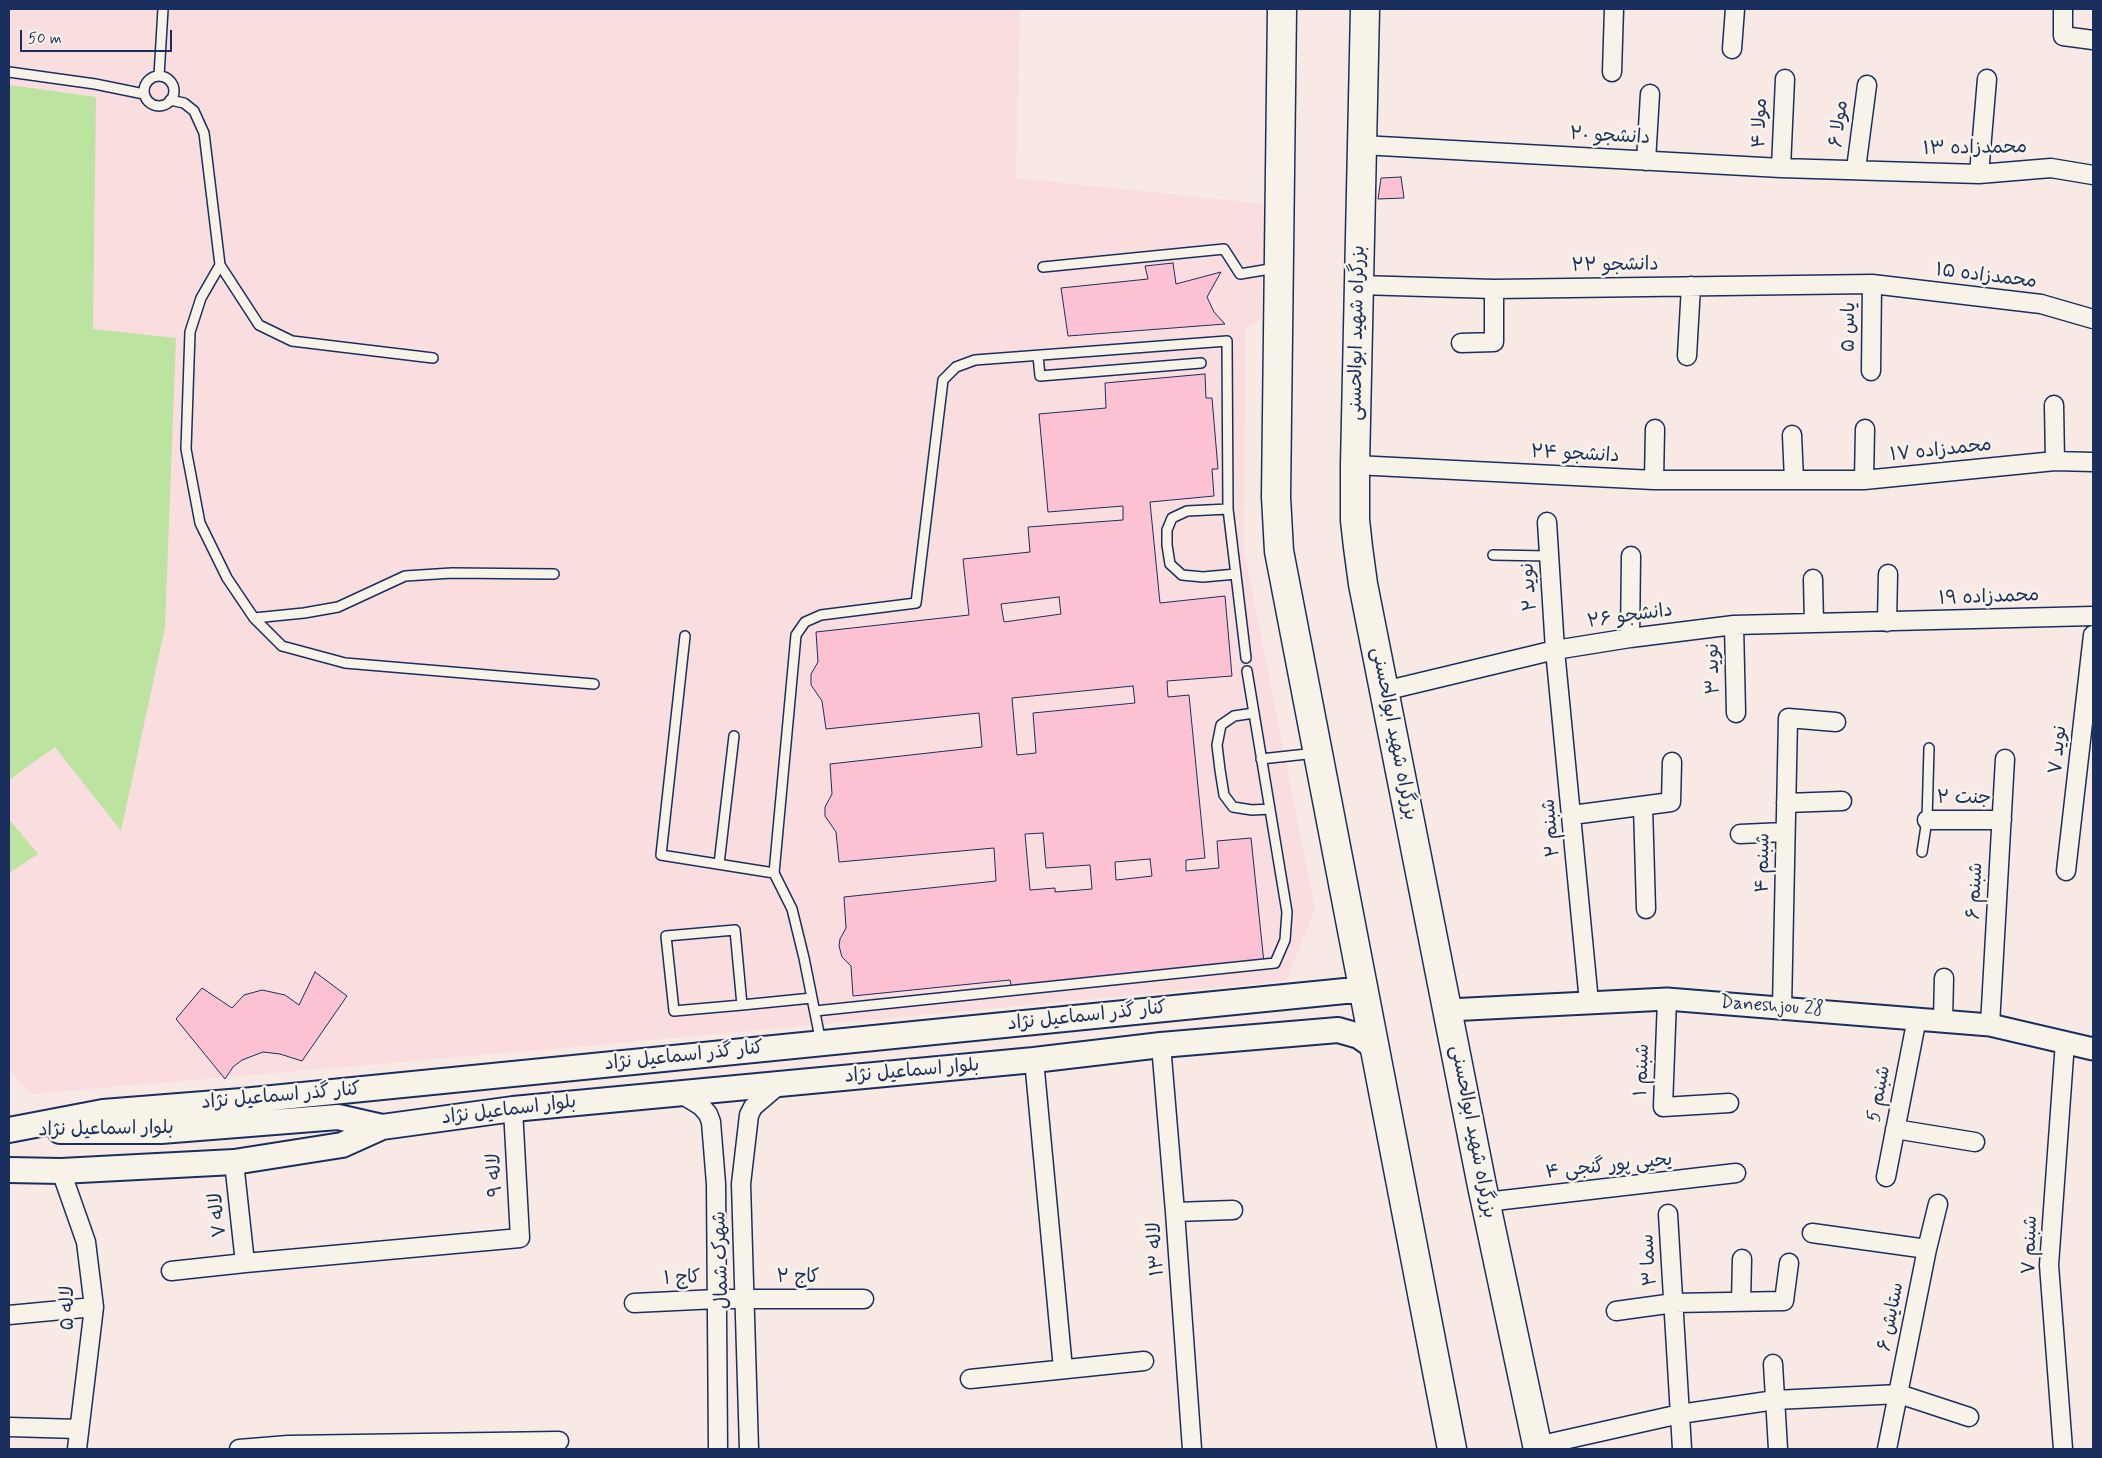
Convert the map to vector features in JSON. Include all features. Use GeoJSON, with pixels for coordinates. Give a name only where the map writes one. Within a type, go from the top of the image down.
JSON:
{"type":"FeatureCollection","features":[{"type":"Feature","properties":{"kind":"main road"},"geometry":{"type":"LineString","coordinates":[[1282,9],[1276,497],[1278,534],[1452,1449]]}},
{"type":"Feature","properties":{"kind":"main road","name":"بزرگراه شهید ابوالحسنی"},"geometry":{"type":"LineString","coordinates":[[1365,9],[1355,465],[1355,520],[1358,547],[1384,690],[1537,1448]]}},
{"type":"Feature","properties":{"kind":"main road"},"geometry":{"type":"LineString","coordinates":[[1354,932],[1360,991],[1359,1003],[1351,1016],[1338,1030],[1359,1036],[1376,1048]]}},
{"type":"Feature","properties":{"kind":"main road","name":"کنار گذر اسماعیل نژاد"},"geometry":{"type":"LineString","coordinates":[[9,1131],[103,1112],[242,1101],[1360,991]]}},
{"type":"Feature","properties":{"kind":"main road","name":"بلوار اسماعیل نژاد"},"geometry":{"type":"LineString","coordinates":[[9,1170],[61,1171],[234,1162],[342,1145],[382,1127],[513,1109],[1338,1030]]}},
{"type":"Feature","properties":{"kind":"main road","name":"بلوار اسماعیل نژاد"},"geometry":{"type":"LineString","coordinates":[[9,1131],[161,1131],[338,1117],[382,1127]]}},
{"type":"Feature","properties":{"kind":"street"},"geometry":{"type":"LineString","coordinates":[[1612,72],[1614,9]]}},
{"type":"Feature","properties":{"kind":"street"},"geometry":{"type":"LineString","coordinates":[[1732,49],[1735,9]]}},
{"type":"Feature","properties":{"kind":"street"},"geometry":{"type":"LineString","coordinates":[[2063,9],[2062,36],[2093,40]]}},
{"type":"Feature","properties":{"kind":"street"},"geometry":{"type":"LineString","coordinates":[[1980,174],[1987,78]]}},
{"type":"Feature","properties":{"kind":"street","name":"مولا ۴"},"geometry":{"type":"LineString","coordinates":[[1781,168],[1784,79]]}},
{"type":"Feature","properties":{"kind":"street","name":"مولا ۶"},"geometry":{"type":"LineString","coordinates":[[1856,169],[1866,85]]}},
{"type":"Feature","properties":{"kind":"street"},"geometry":{"type":"LineString","coordinates":[[1646,161],[1650,94]]}},
{"type":"Feature","properties":{"kind":"street","name":"دانشجو ۲۰"},"geometry":{"type":"LineString","coordinates":[[1362,144],[1781,168],[1856,169]]}},
{"type":"Feature","properties":{"kind":"street","name":"محمدزاده ۱۳"},"geometry":{"type":"LineString","coordinates":[[1856,169],[1980,174],[2051,168],[2093,175]]}},
{"type":"Feature","properties":{"kind":"street","name":"دانشجو ۲۲"},"geometry":{"type":"LineString","coordinates":[[1359,285],[1494,289],[1872,284]]}},
{"type":"Feature","properties":{"kind":"street","name":"محمدزاده ۱۵"},"geometry":{"type":"LineString","coordinates":[[1872,284],[2042,304],[2093,319]]}},
{"type":"Feature","properties":{"kind":"street","name":"یاس ۵"},"geometry":{"type":"LineString","coordinates":[[1871,372],[1872,284]]}},
{"type":"Feature","properties":{"kind":"street"},"geometry":{"type":"LineString","coordinates":[[1687,356],[1691,286]]}},
{"type":"Feature","properties":{"kind":"street"},"geometry":{"type":"LineString","coordinates":[[1462,343],[1494,342],[1494,289]]}},
{"type":"Feature","properties":{"kind":"street"},"geometry":{"type":"LineString","coordinates":[[2054,405],[2055,461]]}},
{"type":"Feature","properties":{"kind":"street"},"geometry":{"type":"LineString","coordinates":[[1654,480],[1655,429]]}},
{"type":"Feature","properties":{"kind":"street"},"geometry":{"type":"LineString","coordinates":[[1864,480],[1866,429]]}},
{"type":"Feature","properties":{"kind":"street"},"geometry":{"type":"LineString","coordinates":[[1792,435],[1794,480]]}},
{"type":"Feature","properties":{"kind":"street","name":"محمدزاده ۱۷"},"geometry":{"type":"LineString","coordinates":[[1794,480],[1864,480],[2055,461],[2093,462]]}},
{"type":"Feature","properties":{"kind":"street","name":"دانشجو ۲۴"},"geometry":{"type":"LineString","coordinates":[[1355,465],[1654,480],[1794,480]]}},
{"type":"Feature","properties":{"kind":"street","name":"نوید ۲"},"geometry":{"type":"LineString","coordinates":[[1547,522],[1555,650]]}},
{"type":"Feature","properties":{"kind":"street"},"geometry":{"type":"LineString","coordinates":[[1630,638],[1631,556]]}},
{"type":"Feature","properties":{"kind":"street"},"geometry":{"type":"LineString","coordinates":[[1887,622],[1888,574]]}},
{"type":"Feature","properties":{"kind":"street"},"geometry":{"type":"LineString","coordinates":[[1813,579],[1814,623]]}},
{"type":"Feature","properties":{"kind":"street","name":"محمدزاده ۱۹"},"geometry":{"type":"LineString","coordinates":[[1887,622],[2093,616]]}},
{"type":"Feature","properties":{"kind":"street","name":"دانشجو ۲۶"},"geometry":{"type":"LineString","coordinates":[[1384,690],[1555,650],[1630,638],[1734,626],[1887,622]]}},
{"type":"Feature","properties":{"kind":"street","name":"نوید ۳"},"geometry":{"type":"LineString","coordinates":[[1734,626],[1736,712]]}},
{"type":"Feature","properties":{"kind":"street","name":"نوید ۷"},"geometry":{"type":"LineString","coordinates":[[2066,871],[2093,635]]}},
{"type":"Feature","properties":{"kind":"street","name":"شبنم ۲"},"geometry":{"type":"LineString","coordinates":[[1555,650],[1589,1002]]}},
{"type":"Feature","properties":{"kind":"street","name":"شبنم ۴"},"geometry":{"type":"LineString","coordinates":[[1782,1008],[1788,718],[1836,722]]}},
{"type":"Feature","properties":{"kind":"street","name":"شبنم ۶"},"geometry":{"type":"LineString","coordinates":[[1990,1025],[2005,759]]}},
{"type":"Feature","properties":{"kind":"street"},"geometry":{"type":"LineString","coordinates":[[1572,815],[1671,802],[1672,762]]}},
{"type":"Feature","properties":{"kind":"street"},"geometry":{"type":"LineString","coordinates":[[1786,803],[1842,801]]}},
{"type":"Feature","properties":{"kind":"street"},"geometry":{"type":"LineString","coordinates":[[1643,806],[1646,909]]}},
{"type":"Feature","properties":{"kind":"street","name":"جنت ۲"},"geometry":{"type":"LineString","coordinates":[[1927,820],[2002,820]]}},
{"type":"Feature","properties":{"kind":"street"},"geometry":{"type":"LineString","coordinates":[[1740,834],[1785,832]]}},
{"type":"Feature","properties":{"kind":"street"},"geometry":{"type":"LineString","coordinates":[[1943,1020],[1944,978]]}},
{"type":"Feature","properties":{"kind":"street","name":"Daneshjou 28"},"geometry":{"type":"LineString","coordinates":[[1448,1010],[1667,999],[1990,1025],[2093,1049]]}},
{"type":"Feature","properties":{"kind":"street","name":"شبنم ۱"},"geometry":{"type":"LineString","coordinates":[[1667,999],[1664,1107],[1728,1103]]}},
{"type":"Feature","properties":{"kind":"street","name":"شبنم 5"},"geometry":{"type":"LineString","coordinates":[[1886,1177],[1917,1018]]}},
{"type":"Feature","properties":{"kind":"street","name":"شبنم ۷"},"geometry":{"type":"LineString","coordinates":[[2063,1449],[2049,1265],[2065,1042]]}},
{"type":"Feature","properties":{"kind":"street","name":"لاله ۱۳"},"geometry":{"type":"LineString","coordinates":[[1161,1046],[1175,1212],[1188,1449]]}},
{"type":"Feature","properties":{"kind":"street"},"geometry":{"type":"LineString","coordinates":[[1034,1060],[1063,1369]]}},
{"type":"Feature","properties":{"kind":"street","name":"شهرک شمال"},"geometry":{"type":"LineString","coordinates":[[718,1449],[741,1184],[749,1115],[760,1101],[780,1084]]}},
{"type":"Feature","properties":{"kind":"street","name":"شهرک شمال"},"geometry":{"type":"LineString","coordinates":[[680,1093],[701,1106],[708,1114],[711,1122],[716,1184],[749,1449]]}},
{"type":"Feature","properties":{"kind":"street","name":"لاله ۹"},"geometry":{"type":"LineString","coordinates":[[245,1263],[520,1238],[513,1109]]}},
{"type":"Feature","properties":{"kind":"street"},"geometry":{"type":"LineString","coordinates":[[1895,1129],[1975,1142]]}},
{"type":"Feature","properties":{"kind":"street","name":"لاله ۷"},"geometry":{"type":"LineString","coordinates":[[234,1162],[245,1263]]}},
{"type":"Feature","properties":{"kind":"street","name":"لاله ۵"},"geometry":{"type":"LineString","coordinates":[[61,1171],[86,1242],[94,1307],[77,1449]]}},
{"type":"Feature","properties":{"kind":"street","name":"یحیی پور گنجی ۴"},"geometry":{"type":"LineString","coordinates":[[1486,1202],[1736,1174]]}},
{"type":"Feature","properties":{"kind":"street"},"geometry":{"type":"LineString","coordinates":[[716,1184],[741,1184]]}},
{"type":"Feature","properties":{"kind":"street","name":"ستایش ۶"},"geometry":{"type":"LineString","coordinates":[[1887,1449],[1927,1249],[1938,1204]]}},
{"type":"Feature","properties":{"kind":"street"},"geometry":{"type":"LineString","coordinates":[[1175,1212],[1233,1210]]}},
{"type":"Feature","properties":{"kind":"street","name":"سما ۳"},"geometry":{"type":"LineString","coordinates":[[1668,1214],[1682,1449]]}},
{"type":"Feature","properties":{"kind":"street"},"geometry":{"type":"LineString","coordinates":[[1812,1234],[1927,1249]]}},
{"type":"Feature","properties":{"kind":"street"},"geometry":{"type":"LineString","coordinates":[[1741,1302],[1742,1259]]}},
{"type":"Feature","properties":{"kind":"street"},"geometry":{"type":"LineString","coordinates":[[171,1271],[245,1263]]}},
{"type":"Feature","properties":{"kind":"street"},"geometry":{"type":"LineString","coordinates":[[1616,1311],[1674,1302],[1784,1301],[1789,1263]]}},
{"type":"Feature","properties":{"kind":"street","name":"کاج ۲"},"geometry":{"type":"LineString","coordinates":[[731,1300],[864,1299]]}},
{"type":"Feature","properties":{"kind":"street","name":"کاج ۱"},"geometry":{"type":"LineString","coordinates":[[634,1302],[731,1300]]}},
{"type":"Feature","properties":{"kind":"street"},"geometry":{"type":"LineString","coordinates":[[9,1315],[94,1307]]}},
{"type":"Feature","properties":{"kind":"street"},"geometry":{"type":"LineString","coordinates":[[970,1379],[1144,1361]]}},
{"type":"Feature","properties":{"kind":"street"},"geometry":{"type":"LineString","coordinates":[[1773,1364],[1778,1449]]}},
{"type":"Feature","properties":{"kind":"street"},"geometry":{"type":"LineString","coordinates":[[1537,1448],[1680,1414],[1775,1400],[1898,1394],[1969,1417]]}},
{"type":"Feature","properties":{"kind":"street"},"geometry":{"type":"LineString","coordinates":[[9,1427],[79,1429]]}},
{"type":"Feature","properties":{"kind":"street"},"geometry":{"type":"LineString","coordinates":[[239,1449],[559,1441]]}},
{"type":"Feature","properties":{"kind":"lane"},"geometry":{"type":"LineString","coordinates":[[159,76],[163,9]]}},
{"type":"Feature","properties":{"kind":"lane"},"geometry":{"type":"LineString","coordinates":[[9,72],[95,84],[144,94]]}},
{"type":"Feature","properties":{"kind":"lane"},"geometry":{"type":"LineString","coordinates":[[159,76],[170,82],[173,94],[170,100],[159,106],[147,100],[144,94],[144,87],[152,77],[159,76]]}},
{"type":"Feature","properties":{"kind":"lane"},"geometry":{"type":"LineString","coordinates":[[170,100],[184,103],[194,111],[204,133],[220,265],[259,325],[292,341],[433,358]]}},
{"type":"Feature","properties":{"kind":"lane"},"geometry":{"type":"LineString","coordinates":[[1043,267],[1224,249],[1240,274],[1279,268]]}},
{"type":"Feature","properties":{"kind":"lane"},"geometry":{"type":"LineString","coordinates":[[220,265],[200,298],[190,332],[186,449],[200,523],[227,578],[254,618],[282,646],[345,663],[594,684]]}},
{"type":"Feature","properties":{"kind":"lane"},"geometry":{"type":"LineString","coordinates":[[821,1043],[792,909],[774,873],[796,635],[805,622],[821,615],[916,603],[944,380],[956,367],[975,360],[1227,341],[1228,509],[1246,658]]}},
{"type":"Feature","properties":{"kind":"lane"},"geometry":{"type":"LineString","coordinates":[[1038,356],[1040,376],[1201,363]]}},
{"type":"Feature","properties":{"kind":"lane"},"geometry":{"type":"LineString","coordinates":[[1228,509],[1187,511],[1172,518],[1167,530],[1166,544],[1170,564],[1182,575],[1203,577],[1236,574]]}},
{"type":"Feature","properties":{"kind":"lane"},"geometry":{"type":"LineString","coordinates":[[1493,555],[1550,556]]}},
{"type":"Feature","properties":{"kind":"lane"},"geometry":{"type":"LineString","coordinates":[[254,618],[338,607],[405,576],[452,573],[554,574]]}},
{"type":"Feature","properties":{"kind":"lane"},"geometry":{"type":"LineString","coordinates":[[686,636],[661,855],[774,873]]}},
{"type":"Feature","properties":{"kind":"lane"},"geometry":{"type":"LineString","coordinates":[[815,1011],[1275,963],[1285,940],[1286,912],[1247,671]]}},
{"type":"Feature","properties":{"kind":"lane"},"geometry":{"type":"LineString","coordinates":[[1254,713],[1234,716],[1221,725],[1216,745],[1224,795],[1234,807],[1252,810],[1270,809]]}},
{"type":"Feature","properties":{"kind":"lane"},"geometry":{"type":"LineString","coordinates":[[719,864],[734,736]]}},
{"type":"Feature","properties":{"kind":"lane"},"geometry":{"type":"LineString","coordinates":[[1922,852],[1927,820],[1929,748]]}},
{"type":"Feature","properties":{"kind":"lane"},"geometry":{"type":"LineString","coordinates":[[1261,759],[1319,753]]}},
{"type":"Feature","properties":{"kind":"lane"},"geometry":{"type":"LineString","coordinates":[[742,1005],[735,930],[666,936],[674,1011],[742,1005],[812,998]]}},
{"type":"Feature","properties":{"kind":"shaded area"},"geometry":{"type":"Polygon","coordinates":[[[9,9],[1020,9],[1016,178],[1265,204],[1261,320],[1245,329],[1244,550],[1315,909],[1286,981],[608,1044],[31,1094],[9,1069],[9,9]]]}},
{"type":"Feature","properties":{"kind":"green space"},"geometry":{"type":"Polygon","coordinates":[[[9,85],[96,97],[93,329],[176,338],[165,627],[121,831],[55,747],[9,780],[9,85]]]}},
{"type":"Feature","properties":{"kind":"green space"},"geometry":{"type":"Polygon","coordinates":[[[9,819],[38,854],[9,873],[9,819]]]}},
{"type":"Feature","properties":{"kind":"building"},"geometry":{"type":"Polygon","coordinates":[[[1401,177],[1404,198],[1378,199],[1381,178],[1401,177]]]}},
{"type":"Feature","properties":{"kind":"building"},"geometry":{"type":"Polygon","coordinates":[[[1173,263],[1176,284],[1221,272],[1207,297],[1214,312],[1225,324],[1068,336],[1061,288],[1148,279],[1145,266],[1173,263]]]}},
{"type":"Feature","properties":{"kind":"building"},"geometry":{"type":"Polygon","coordinates":[[[1205,374],[1206,398],[1212,398],[1218,469],[1212,469],[1214,496],[1150,502],[1160,603],[1225,596],[1232,676],[1167,681],[1168,697],[1189,695],[1205,858],[1186,860],[1186,871],[1219,868],[1217,841],[1251,838],[1264,963],[1012,989],[1010,980],[853,996],[851,966],[842,957],[839,946],[840,939],[846,928],[844,897],[996,881],[994,848],[839,862],[836,832],[825,816],[825,807],[832,794],[830,764],[982,747],[979,713],[826,729],[822,701],[811,685],[811,674],[818,662],[816,632],[969,615],[963,559],[1030,552],[1028,527],[1123,520],[1123,506],[1048,512],[1039,414],[1106,408],[1105,383],[1205,374]],[[1059,597],[1001,604],[1004,622],[1061,614],[1059,597]],[[1133,686],[1012,698],[1017,755],[1036,753],[1033,713],[1135,703],[1133,686]],[[1043,833],[1025,834],[1030,890],[1055,888],[1055,892],[1092,889],[1090,865],[1046,868],[1043,833]],[[1150,859],[1115,862],[1116,880],[1152,876],[1150,859]]]}},
{"type":"Feature","properties":{"kind":"building"},"geometry":{"type":"Polygon","coordinates":[[[315,972],[347,996],[302,1061],[280,1054],[263,1052],[242,1060],[233,1067],[225,1079],[176,1019],[202,988],[232,1008],[244,995],[262,990],[285,995],[299,1005],[315,972]]]}}]}
